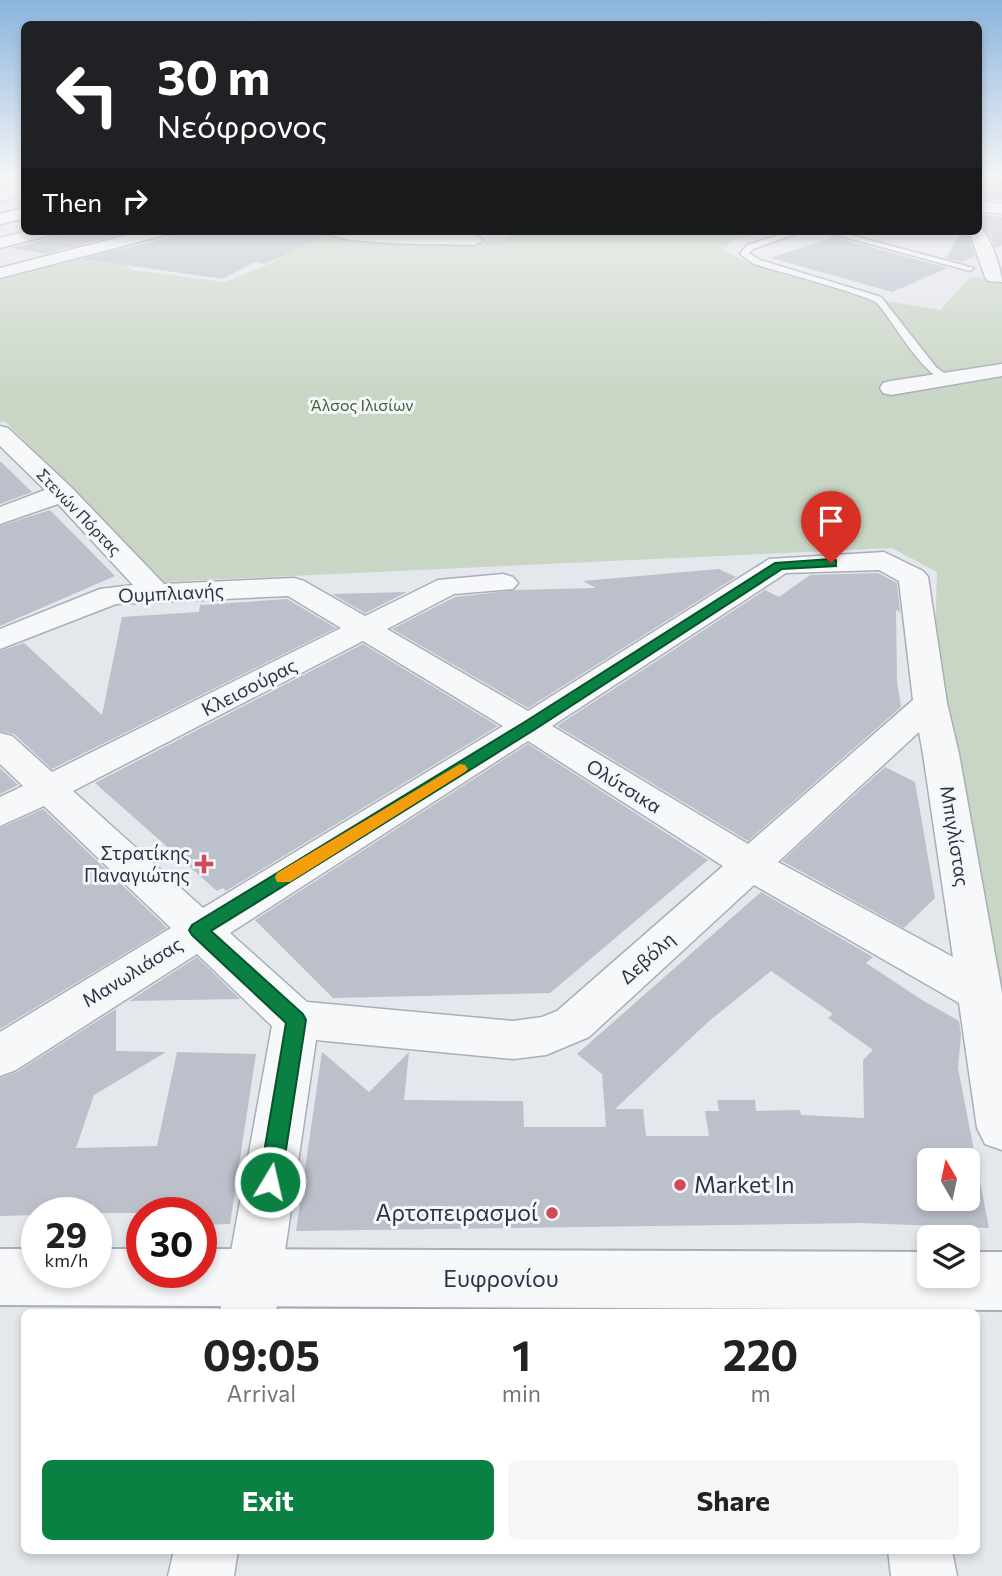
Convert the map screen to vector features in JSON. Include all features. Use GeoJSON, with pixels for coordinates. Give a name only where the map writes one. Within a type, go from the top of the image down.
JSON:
{"type":"FeatureCollection","features":[{"type":"Feature","properties":{"kind":"street"},"geometry":{"type":"LineString","coordinates":[[0,273],[96,249]]}},
{"type":"Feature","properties":{"kind":"street"},"geometry":{"type":"LineString","coordinates":[[985,249],[998,277]]}},
{"type":"Feature","properties":{"kind":"street"},"geometry":{"type":"LineString","coordinates":[[891,388],[1002,370]]}},
{"type":"Feature","properties":{"kind":"street","name":"Στενών Πόρτας"},"geometry":{"type":"LineString","coordinates":[[0,433],[62,493],[156,593]]}},
{"type":"Feature","properties":{"kind":"street"},"geometry":{"type":"LineString","coordinates":[[0,516],[62,493]]}},
{"type":"Feature","properties":{"kind":"street","name":"Μπιγλίστας"},"geometry":{"type":"LineString","coordinates":[[884,561],[913,577],[930,703],[942,754],[1002,1128]]}},
{"type":"Feature","properties":{"kind":"street","name":"Μανωλιάσας"},"geometry":{"type":"LineString","coordinates":[[0,1056],[528,726],[779,565],[884,561]]}},
{"type":"Feature","properties":{"kind":"street","name":"Κλεισούρας"},"geometry":{"type":"LineString","coordinates":[[0,813],[448,586],[503,583]]}},
{"type":"Feature","properties":{"kind":"street","name":"Ολύτσικα"},"geometry":{"type":"LineString","coordinates":[[267,588],[294,587],[528,726],[751,865],[980,993]]}},
{"type":"Feature","properties":{"kind":"street","name":"Ουμπλιανής"},"geometry":{"type":"LineString","coordinates":[[0,640],[111,595],[267,588]]}},
{"type":"Feature","properties":{"kind":"street","name":"Δεβόλη"},"geometry":{"type":"LineString","coordinates":[[296,1020],[513,1040],[545,1036],[573,1024],[930,703]]}},
{"type":"Feature","properties":{"kind":"street"},"geometry":{"type":"LineString","coordinates":[[0,744],[296,1020],[251,1295]]}},
{"type":"Feature","properties":{"kind":"street","name":"Ευφρονίου"},"geometry":{"type":"LineString","coordinates":[[0,1277],[251,1295],[882,1297],[1002,1281]]}},
{"type":"Feature","properties":{"kind":"street"},"geometry":{"type":"LineString","coordinates":[[201,1576],[205,1554]]}},
{"type":"Feature","properties":{"kind":"street"},"geometry":{"type":"LineString","coordinates":[[921,1554],[924,1576]]}},
{"type":"Feature","properties":{"kind":"lane"},"geometry":{"type":"LineString","coordinates":[[749,249],[744,254],[757,262],[878,299],[932,369],[944,378]]}},
{"type":"Feature","properties":{"kind":"lane"},"geometry":{"type":"LineString","coordinates":[[894,249],[970,268]]}},
{"type":"Feature","properties":{"kind":"green space","name":"Άλσος Ιλισίων"},"geometry":{"type":"Polygon","coordinates":[[[120,249],[129,249],[132,250],[124,263],[132,270],[225,282],[274,262],[285,249],[725,249],[724,251],[751,264],[784,270],[869,298],[940,310],[971,277],[1002,279],[1002,1006],[933,694],[937,572],[892,548],[161,582],[6,422],[0,422],[0,279],[120,249]]]}},
{"type":"Feature","properties":{"kind":"building"},"geometry":{"type":"Polygon","coordinates":[[[14,249],[66,249],[45,254],[14,249]]]}},
{"type":"Feature","properties":{"kind":"building"},"geometry":{"type":"Polygon","coordinates":[[[124,249],[297,249],[265,264],[255,262],[223,279],[82,259],[124,249]]]}},
{"type":"Feature","properties":{"kind":"building"},"geometry":{"type":"Polygon","coordinates":[[[799,249],[876,249],[948,268],[892,292],[771,258],[799,249]]]}},
{"type":"Feature","properties":{"kind":"building"},"geometry":{"type":"Polygon","coordinates":[[[952,249],[973,249],[975,256],[962,262],[946,258],[952,249]]]}},
{"type":"Feature","properties":{"kind":"building"},"geometry":{"type":"Polygon","coordinates":[[[0,461],[32,492],[0,504],[0,461]]]}},
{"type":"Feature","properties":{"kind":"building"},"geometry":{"type":"Polygon","coordinates":[[[50,510],[115,576],[0,626],[0,526],[50,510]]]}},
{"type":"Feature","properties":{"kind":"building"},"geometry":{"type":"Polygon","coordinates":[[[719,569],[736,577],[528,708],[392,629],[455,597],[516,590],[596,588],[583,581],[719,569]]]}},
{"type":"Feature","properties":{"kind":"building"},"geometry":{"type":"Polygon","coordinates":[[[878,573],[897,583],[900,612],[896,610],[897,681],[901,707],[748,841],[557,726],[765,590],[779,597],[810,575],[878,573]]]}},
{"type":"Feature","properties":{"kind":"building"},"geometry":{"type":"Polygon","coordinates":[[[407,592],[365,613],[332,594],[407,592]]]}},
{"type":"Feature","properties":{"kind":"building"},"geometry":{"type":"Polygon","coordinates":[[[287,599],[336,628],[52,769],[14,734],[0,731],[0,651],[24,643],[102,715],[122,617],[199,612],[200,605],[287,599]]]}},
{"type":"Feature","properties":{"kind":"building"},"geometry":{"type":"Polygon","coordinates":[[[363,644],[498,726],[226,891],[223,888],[217,891],[95,783],[363,644]]]}},
{"type":"Feature","properties":{"kind":"building"},"geometry":{"type":"Polygon","coordinates":[[[528,744],[708,860],[550,993],[333,998],[255,920],[528,744]]]}},
{"type":"Feature","properties":{"kind":"building"},"geometry":{"type":"Polygon","coordinates":[[[885,767],[915,782],[935,898],[904,928],[782,861],[885,767]]]}},
{"type":"Feature","properties":{"kind":"building"},"geometry":{"type":"Polygon","coordinates":[[[0,768],[18,785],[0,794],[0,768]]]}},
{"type":"Feature","properties":{"kind":"building"},"geometry":{"type":"Polygon","coordinates":[[[43,809],[167,928],[0,1029],[0,828],[43,809]]]}},
{"type":"Feature","properties":{"kind":"building"},"geometry":{"type":"Polygon","coordinates":[[[761,892],[873,957],[866,963],[959,1021],[961,1035],[958,1068],[974,1148],[917,1148],[917,1211],[980,1211],[980,1182],[989,1228],[980,1228],[980,1225],[862,1223],[296,1231],[322,1052],[369,1092],[409,1052],[404,1100],[523,1101],[524,1127],[606,1127],[602,1074],[577,1054],[761,892]],[[771,971],[708,1022],[615,1109],[643,1109],[646,1136],[709,1136],[705,1111],[719,1111],[717,1100],[755,1100],[756,1111],[800,1110],[801,1115],[864,1118],[863,1060],[873,1050],[828,1018],[833,1014],[771,971]]]}},
{"type":"Feature","properties":{"kind":"building"},"geometry":{"type":"Polygon","coordinates":[[[197,957],[240,999],[129,1001],[197,957]]]}},
{"type":"Feature","properties":{"kind":"building"},"geometry":{"type":"Polygon","coordinates":[[[116,1009],[116,1051],[166,1052],[94,1095],[76,1148],[157,1146],[177,1052],[256,1054],[230,1224],[217,1224],[217,1197],[126,1197],[126,1213],[112,1213],[112,1197],[21,1197],[21,1215],[0,1216],[0,1078],[17,1072],[116,1009]]]}},
{"type":"Feature","properties":{"kind":"slow traffic"},"geometry":{"type":"LineString","coordinates":[[284,877],[460,769]]}},
{"type":"Feature","properties":{"kind":"place","name":"Στρατίκης Παναγιώτης"},"geometry":{"type":"Point","coordinates":[204,864]}},
{"type":"Feature","properties":{"kind":"place","name":"Market In"},"geometry":{"type":"Point","coordinates":[680,1185]}},
{"type":"Feature","properties":{"kind":"place","name":"Αρτοπειρασμοί"},"geometry":{"type":"Point","coordinates":[552,1213]}},
{"type":"Feature","properties":{"kind":"route"},"geometry":{"type":"LineString","coordinates":[[270,1182],[296,1020],[198,930],[528,726],[779,565],[831,563]]}}]}
